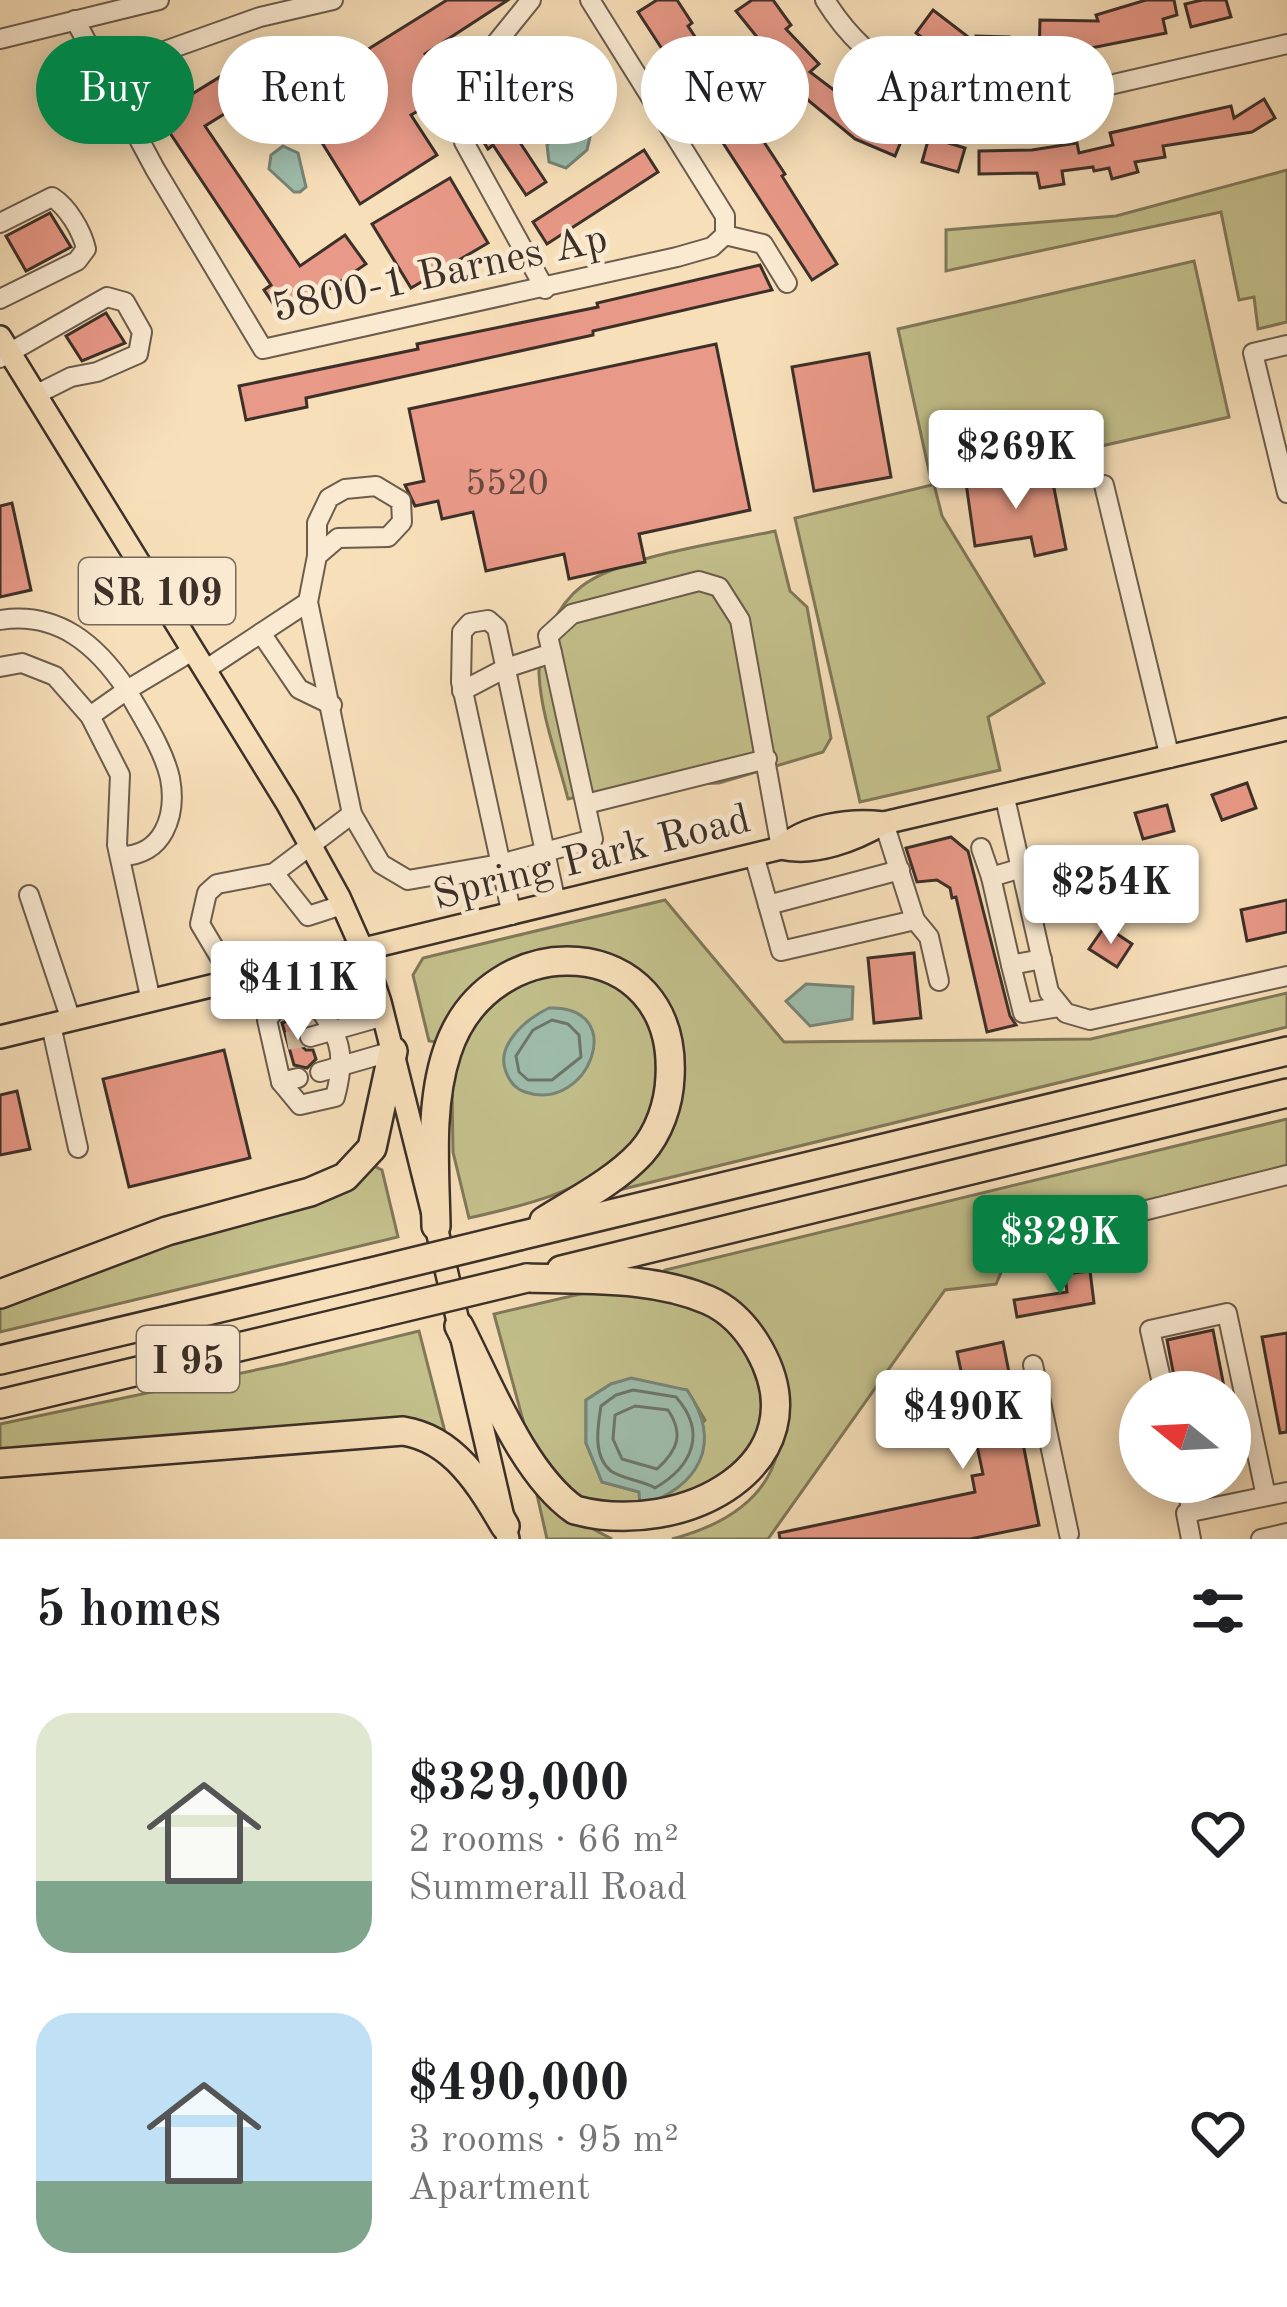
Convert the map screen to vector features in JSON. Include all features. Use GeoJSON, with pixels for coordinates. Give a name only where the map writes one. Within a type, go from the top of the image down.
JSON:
{"type":"FeatureCollection","features":[{"type":"Feature","properties":{"kind":"highway"},"geometry":{"type":"LineString","coordinates":[[436,1226],[439,1095],[447,1052],[463,1018],[482,995],[510,974],[558,960],[596,964],[632,983],[661,1020],[672,1052],[666,1106],[639,1154],[519,1236]]}},
{"type":"Feature","properties":{"kind":"highway"},"geometry":{"type":"LineString","coordinates":[[0,1294],[167,1232],[310,1192],[345,1177],[371,1148],[393,1051]]}},
{"type":"Feature","properties":{"kind":"highway","name":"I 95"},"geometry":{"type":"LineString","coordinates":[[0,1360],[1287,1051]]}},
{"type":"Feature","properties":{"kind":"highway","name":"I 95"},"geometry":{"type":"LineString","coordinates":[[0,1404],[1287,1094]]}},
{"type":"Feature","properties":{"kind":"highway"},"geometry":{"type":"LineString","coordinates":[[459,1326],[540,1473],[577,1511],[615,1529],[656,1533],[697,1524],[731,1504],[767,1450],[774,1413],[773,1382],[748,1330],[712,1301],[674,1288],[527,1278]]}},
{"type":"Feature","properties":{"kind":"highway"},"geometry":{"type":"LineString","coordinates":[[0,1463],[403,1431],[436,1442],[453,1455],[486,1494],[507,1532]]}},
{"type":"Feature","properties":{"kind":"main road","name":"SR 109"},"geometry":{"type":"LineString","coordinates":[[3,349],[200,660],[312,847],[363,950],[393,1051],[507,1532]]}},
{"type":"Feature","properties":{"kind":"main road","name":"Spring Park Road"},"geometry":{"type":"LineString","coordinates":[[0,1037],[781,848],[797,852],[858,838],[884,824],[1287,729]]}},
{"type":"Feature","properties":{"kind":"street"},"geometry":{"type":"LineString","coordinates":[[0,39],[159,0]]}},
{"type":"Feature","properties":{"kind":"street"},"geometry":{"type":"LineString","coordinates":[[194,39],[333,0]]}},
{"type":"Feature","properties":{"kind":"street"},"geometry":{"type":"LineString","coordinates":[[531,0],[472,73],[464,142],[545,289]]}},
{"type":"Feature","properties":{"kind":"street"},"geometry":{"type":"LineString","coordinates":[[590,0],[725,216],[725,235],[763,244],[788,284]]}},
{"type":"Feature","properties":{"kind":"street"},"geometry":{"type":"LineString","coordinates":[[825,0],[855,41],[900,76],[948,96],[987,104],[1023,105],[1287,44]]}},
{"type":"Feature","properties":{"kind":"street","name":"5800-1 Barnes Ap"},"geometry":{"type":"LineString","coordinates":[[75,20],[83,36]]}},
{"type":"Feature","properties":{"kind":"street","name":"5800-1 Barnes Ap"},"geometry":{"type":"LineString","coordinates":[[141,144],[263,349],[545,289],[712,247],[725,235]]}},
{"type":"Feature","properties":{"kind":"street"},"geometry":{"type":"LineString","coordinates":[[0,223],[52,197],[61,202],[86,249],[76,261],[0,299]]}},
{"type":"Feature","properties":{"kind":"street"},"geometry":{"type":"LineString","coordinates":[[3,349],[107,296],[125,302],[137,319],[142,343],[130,360],[71,376],[35,395]]}},
{"type":"Feature","properties":{"kind":"street"},"geometry":{"type":"LineString","coordinates":[[1287,344],[1253,353],[1287,493]]}},
{"type":"Feature","properties":{"kind":"street"},"geometry":{"type":"LineString","coordinates":[[1104,485],[1170,758]]}},
{"type":"Feature","properties":{"kind":"street"},"geometry":{"type":"LineString","coordinates":[[317,556],[338,538],[388,537],[402,522],[401,501],[376,486],[335,493],[317,524],[317,556],[308,602],[352,814],[381,865],[408,880],[500,864],[593,839],[548,635],[572,614],[700,581],[719,586],[740,620],[781,848]]}},
{"type":"Feature","properties":{"kind":"street"},"geometry":{"type":"LineString","coordinates":[[90,716],[127,690],[261,633],[308,602]]}},
{"type":"Feature","properties":{"kind":"street"},"geometry":{"type":"LineString","coordinates":[[0,620],[67,628],[107,660],[127,690],[170,779],[169,818],[158,844],[147,852],[121,856]]}},
{"type":"Feature","properties":{"kind":"street"},"geometry":{"type":"LineString","coordinates":[[512,915],[462,691],[458,658],[462,632],[470,623],[488,620],[496,628],[556,903]]}},
{"type":"Feature","properties":{"kind":"street"},"geometry":{"type":"LineString","coordinates":[[261,633],[299,689],[332,705]]}},
{"type":"Feature","properties":{"kind":"street"},"geometry":{"type":"LineString","coordinates":[[462,691],[506,668],[552,652]]}},
{"type":"Feature","properties":{"kind":"street"},"geometry":{"type":"LineString","coordinates":[[0,667],[22,663],[56,676],[90,716],[120,775],[117,844],[151,1001]]}},
{"type":"Feature","properties":{"kind":"street"},"geometry":{"type":"LineString","coordinates":[[586,804],[767,759]]}},
{"type":"Feature","properties":{"kind":"street"},"geometry":{"type":"LineString","coordinates":[[1005,798],[1049,992],[1059,1007],[1090,1020],[1287,976]]}},
{"type":"Feature","properties":{"kind":"street"},"geometry":{"type":"LineString","coordinates":[[234,981],[200,924],[207,893],[218,884],[274,873],[352,814]]}},
{"type":"Feature","properties":{"kind":"street"},"geometry":{"type":"LineString","coordinates":[[884,824],[915,920],[929,937],[939,981]]}},
{"type":"Feature","properties":{"kind":"street"},"geometry":{"type":"LineString","coordinates":[[981,848],[1023,1013],[1059,1007]]}},
{"type":"Feature","properties":{"kind":"street"},"geometry":{"type":"LineString","coordinates":[[754,855],[782,951],[915,920]]}},
{"type":"Feature","properties":{"kind":"street"},"geometry":{"type":"LineString","coordinates":[[991,877],[1022,868]]}},
{"type":"Feature","properties":{"kind":"street"},"geometry":{"type":"LineString","coordinates":[[768,905],[900,870]]}},
{"type":"Feature","properties":{"kind":"street"},"geometry":{"type":"LineString","coordinates":[[274,873],[308,916],[343,905]]}},
{"type":"Feature","properties":{"kind":"street"},"geometry":{"type":"LineString","coordinates":[[29,895],[61,1023],[78,1148]]}},
{"type":"Feature","properties":{"kind":"street"},"geometry":{"type":"LineString","coordinates":[[1011,964],[1042,959]]}},
{"type":"Feature","properties":{"kind":"street"},"geometry":{"type":"LineString","coordinates":[[271,973],[280,1004]]}},
{"type":"Feature","properties":{"kind":"street"},"geometry":{"type":"LineString","coordinates":[[310,996],[334,1030],[344,1065],[335,1096],[300,1105],[280,1042],[267,1020],[280,1004],[310,996]]}},
{"type":"Feature","properties":{"kind":"street"},"geometry":{"type":"LineString","coordinates":[[310,1037],[384,1016]]}},
{"type":"Feature","properties":{"kind":"street"},"geometry":{"type":"LineString","coordinates":[[320,1072],[393,1051]]}},
{"type":"Feature","properties":{"kind":"street"},"geometry":{"type":"LineString","coordinates":[[1039,1237],[1287,1175]]}},
{"type":"Feature","properties":{"kind":"street"},"geometry":{"type":"LineString","coordinates":[[1159,1371],[1150,1330],[1227,1312],[1240,1371]]}},
{"type":"Feature","properties":{"kind":"street"},"geometry":{"type":"LineString","coordinates":[[1033,1365],[1064,1538]]}},
{"type":"Feature","properties":{"kind":"street"},"geometry":{"type":"LineString","coordinates":[[1251,1422],[1267,1496]]}},
{"type":"Feature","properties":{"kind":"street"},"geometry":{"type":"LineString","coordinates":[[1191,1539],[1186,1513],[1287,1492]]}},
{"type":"Feature","properties":{"kind":"street"},"geometry":{"type":"LineString","coordinates":[[1190,1503],[1192,1513]]}},
{"type":"Feature","properties":{"kind":"street"},"geometry":{"type":"LineString","coordinates":[[1261,1539],[1287,1533]]}},
{"type":"Feature","properties":{"kind":"shaded area"},"geometry":{"type":"Polygon","coordinates":[[[1287,170],[1287,322],[1258,329],[1254,297],[1239,300],[1221,212],[946,271],[946,230],[1116,216],[1287,170]]]}},
{"type":"Feature","properties":{"kind":"shaded area"},"geometry":{"type":"Polygon","coordinates":[[[1194,261],[1229,417],[934,484],[942,516],[1044,683],[988,717],[1000,770],[860,802],[795,518],[932,485],[898,329],[1194,261]]]}},
{"type":"Feature","properties":{"kind":"shaded area"},"geometry":{"type":"Polygon","coordinates":[[[775,531],[790,591],[807,607],[831,738],[823,752],[719,783],[624,786],[568,799],[546,721],[539,674],[546,638],[565,603],[582,586],[622,566],[775,531]]]}},
{"type":"Feature","properties":{"kind":"shaded area"},"geometry":{"type":"Polygon","coordinates":[[[665,900],[784,1042],[1091,1039],[1287,993],[1287,1027],[619,1190],[615,1185],[662,1137],[664,1003],[553,951],[504,963],[471,991],[436,1042],[429,1041],[413,975],[423,958],[665,900]]]}},
{"type":"Feature","properties":{"kind":"shaded area"},"geometry":{"type":"Polygon","coordinates":[[[540,972],[598,976],[627,994],[643,1013],[658,1060],[650,1111],[622,1154],[588,1179],[530,1203],[469,1218],[453,1152],[452,1089],[459,1056],[482,1008],[540,972]]]}},
{"type":"Feature","properties":{"kind":"shaded area"},"geometry":{"type":"Polygon","coordinates":[[[1287,1119],[1287,1172],[1017,1236],[996,1284],[945,1290],[768,1539],[672,1539],[708,1527],[757,1492],[771,1470],[782,1416],[770,1348],[667,1279],[665,1270],[1287,1119]]]}},
{"type":"Feature","properties":{"kind":"shaded area"},"geometry":{"type":"Polygon","coordinates":[[[370,1164],[382,1170],[398,1237],[0,1332],[0,1300],[370,1164]]]}},
{"type":"Feature","properties":{"kind":"shaded area"},"geometry":{"type":"Polygon","coordinates":[[[593,1291],[650,1295],[698,1309],[735,1338],[749,1361],[762,1403],[759,1440],[740,1465],[683,1519],[578,1499],[539,1451],[524,1424],[494,1314],[593,1291]],[[611,1384],[586,1400],[586,1443],[602,1482],[640,1492],[705,1420],[687,1390],[611,1384]]]}},
{"type":"Feature","properties":{"kind":"shaded area"},"geometry":{"type":"Polygon","coordinates":[[[419,1331],[445,1432],[441,1435],[0,1458],[0,1424],[419,1331]]]}},
{"type":"Feature","properties":{"kind":"shaded area"},"geometry":{"type":"Polygon","coordinates":[[[535,1486],[561,1512],[612,1539],[547,1539],[535,1486]]]}},
{"type":"Feature","properties":{"kind":"water"},"geometry":{"type":"Polygon","coordinates":[[[588,144],[566,168],[549,162],[547,145],[588,144]]]}},
{"type":"Feature","properties":{"kind":"water"},"geometry":{"type":"Polygon","coordinates":[[[283,146],[298,153],[306,187],[300,192],[269,169],[271,155],[283,146]]]}},
{"type":"Feature","properties":{"kind":"water"},"geometry":{"type":"Polygon","coordinates":[[[806,984],[853,987],[852,1019],[810,1026],[786,1001],[806,984]]]}},
{"type":"Feature","properties":{"kind":"water"},"geometry":{"type":"Polygon","coordinates":[[[549,1008],[574,1012],[588,1023],[594,1039],[591,1057],[567,1088],[548,1095],[525,1092],[507,1075],[505,1052],[522,1026],[549,1008]]]}},
{"type":"Feature","properties":{"kind":"water"},"geometry":{"type":"Polygon","coordinates":[[[631,1378],[687,1390],[704,1428],[700,1461],[691,1475],[640,1506],[639,1492],[602,1482],[586,1443],[586,1400],[631,1378]]]}},
{"type":"Feature","properties":{"kind":"building"},"geometry":{"type":"Polygon","coordinates":[[[447,0],[508,0],[453,36],[412,36],[412,144],[430,144],[437,155],[360,204],[323,144],[388,144],[388,37],[447,0]]]}},
{"type":"Feature","properties":{"kind":"building"},"geometry":{"type":"Polygon","coordinates":[[[657,0],[677,0],[695,36],[654,36],[638,12],[657,0]]]}},
{"type":"Feature","properties":{"kind":"building"},"geometry":{"type":"Polygon","coordinates":[[[752,0],[773,0],[791,25],[786,29],[793,36],[756,36],[736,11],[752,0]]]}},
{"type":"Feature","properties":{"kind":"building"},"geometry":{"type":"Polygon","coordinates":[[[1146,0],[1174,0],[1177,15],[1163,19],[1166,33],[1114,43],[1114,36],[1040,36],[1040,20],[1098,21],[1096,15],[1146,0]]]}},
{"type":"Feature","properties":{"kind":"building"},"geometry":{"type":"Polygon","coordinates":[[[1226,0],[1231,17],[1191,27],[1185,4],[1226,0]]]}},
{"type":"Feature","properties":{"kind":"building"},"geometry":{"type":"Polygon","coordinates":[[[933,10],[967,36],[920,36],[916,33],[933,10]]]}},
{"type":"Feature","properties":{"kind":"building"},"geometry":{"type":"Polygon","coordinates":[[[809,53],[819,64],[810,72],[833,89],[833,121],[809,101],[809,53]]]}},
{"type":"Feature","properties":{"kind":"building"},"geometry":{"type":"Polygon","coordinates":[[[218,78],[218,118],[205,126],[300,266],[345,235],[366,264],[284,320],[264,290],[271,285],[177,144],[194,144],[194,93],[218,78]]]}},
{"type":"Feature","properties":{"kind":"building"},"geometry":{"type":"Polygon","coordinates":[[[1264,99],[1275,118],[1252,132],[1163,146],[1165,157],[1135,162],[1138,172],[1112,179],[1109,168],[1094,171],[1093,167],[1062,171],[1064,184],[1040,188],[1037,173],[979,174],[979,151],[1077,144],[1079,153],[1113,145],[1114,132],[1231,106],[1234,118],[1264,99]]]}},
{"type":"Feature","properties":{"kind":"building"},"geometry":{"type":"Polygon","coordinates":[[[485,144],[521,144],[546,182],[526,195],[493,145],[488,149],[485,144]]]}},
{"type":"Feature","properties":{"kind":"building"},"geometry":{"type":"Polygon","coordinates":[[[724,144],[765,144],[785,174],[837,264],[812,280],[724,144]]]}},
{"type":"Feature","properties":{"kind":"building"},"geometry":{"type":"Polygon","coordinates":[[[867,144],[900,144],[895,156],[867,144]]]}},
{"type":"Feature","properties":{"kind":"building"},"geometry":{"type":"Polygon","coordinates":[[[927,144],[965,148],[958,172],[922,162],[927,144]]]}},
{"type":"Feature","properties":{"kind":"building"},"geometry":{"type":"Polygon","coordinates":[[[644,150],[658,172],[547,244],[533,222],[644,150]]]}},
{"type":"Feature","properties":{"kind":"building"},"geometry":{"type":"Polygon","coordinates":[[[450,178],[488,243],[411,288],[372,224],[450,178]]]}},
{"type":"Feature","properties":{"kind":"building"},"geometry":{"type":"Polygon","coordinates":[[[50,213],[71,247],[26,271],[6,236],[50,213]]]}},
{"type":"Feature","properties":{"kind":"building"},"geometry":{"type":"Polygon","coordinates":[[[760,265],[772,290],[306,398],[307,407],[246,420],[239,386],[418,349],[417,344],[598,307],[597,303],[760,265]]]}},
{"type":"Feature","properties":{"kind":"building"},"geometry":{"type":"Polygon","coordinates":[[[106,313],[125,343],[82,361],[66,336],[106,313]]]}},
{"type":"Feature","properties":{"kind":"building"},"geometry":{"type":"Polygon","coordinates":[[[716,344],[750,510],[639,534],[645,562],[569,579],[564,554],[486,571],[473,512],[442,519],[438,501],[415,506],[405,485],[424,481],[409,409],[716,344]]]}},
{"type":"Feature","properties":{"kind":"building"},"geometry":{"type":"Polygon","coordinates":[[[869,353],[891,477],[814,491],[792,367],[869,353]]]}},
{"type":"Feature","properties":{"kind":"building"},"geometry":{"type":"Polygon","coordinates":[[[1051,473],[1066,549],[1035,556],[1031,537],[975,546],[966,483],[1014,475],[1015,481],[1051,473]]]}},
{"type":"Feature","properties":{"kind":"building"},"geometry":{"type":"Polygon","coordinates":[[[12,503],[31,590],[0,597],[0,506],[12,503]]]}},
{"type":"Feature","properties":{"kind":"building"},"geometry":{"type":"Polygon","coordinates":[[[1247,783],[1256,808],[1222,820],[1212,795],[1247,783]]]}},
{"type":"Feature","properties":{"kind":"building"},"geometry":{"type":"Polygon","coordinates":[[[1167,805],[1174,831],[1143,839],[1135,813],[1167,805]]]}},
{"type":"Feature","properties":{"kind":"building"},"geometry":{"type":"Polygon","coordinates":[[[951,837],[968,851],[1016,1025],[987,1032],[956,897],[937,880],[917,882],[906,848],[951,837]]]}},
{"type":"Feature","properties":{"kind":"building"},"geometry":{"type":"Polygon","coordinates":[[[1287,900],[1287,932],[1247,941],[1241,910],[1287,900]]]}},
{"type":"Feature","properties":{"kind":"building"},"geometry":{"type":"Polygon","coordinates":[[[1105,926],[1132,944],[1117,967],[1089,949],[1105,926]]]}},
{"type":"Feature","properties":{"kind":"building"},"geometry":{"type":"Polygon","coordinates":[[[914,953],[921,1018],[874,1023],[868,958],[914,953]]]}},
{"type":"Feature","properties":{"kind":"building"},"geometry":{"type":"Polygon","coordinates":[[[303,1015],[306,1024],[297,1033],[297,1042],[313,1050],[316,1059],[307,1068],[294,1065],[282,1023],[303,1015]]]}},
{"type":"Feature","properties":{"kind":"building"},"geometry":{"type":"Polygon","coordinates":[[[224,1050],[250,1158],[129,1187],[103,1079],[224,1050]]]}},
{"type":"Feature","properties":{"kind":"building"},"geometry":{"type":"Polygon","coordinates":[[[17,1091],[30,1149],[0,1155],[0,1095],[17,1091]]]}},
{"type":"Feature","properties":{"kind":"building"},"geometry":{"type":"Polygon","coordinates":[[[1090,1271],[1094,1303],[1017,1317],[1014,1300],[1067,1292],[1065,1274],[1090,1271]]]}},
{"type":"Feature","properties":{"kind":"building"},"geometry":{"type":"Polygon","coordinates":[[[1213,1330],[1221,1371],[1173,1371],[1167,1340],[1213,1330]]]}},
{"type":"Feature","properties":{"kind":"building"},"geometry":{"type":"Polygon","coordinates":[[[1287,1333],[1287,1432],[1280,1433],[1262,1337],[1287,1333]]]}},
{"type":"Feature","properties":{"kind":"building"},"geometry":{"type":"Polygon","coordinates":[[[1003,1342],[1039,1525],[970,1539],[780,1539],[779,1533],[975,1492],[972,1476],[983,1474],[957,1352],[1003,1342]]]}},
{"type":"Feature","properties":{"kind":"tunnel"},"geometry":{"type":"LineString","coordinates":[[287,1041],[310,1037]]}}]}
